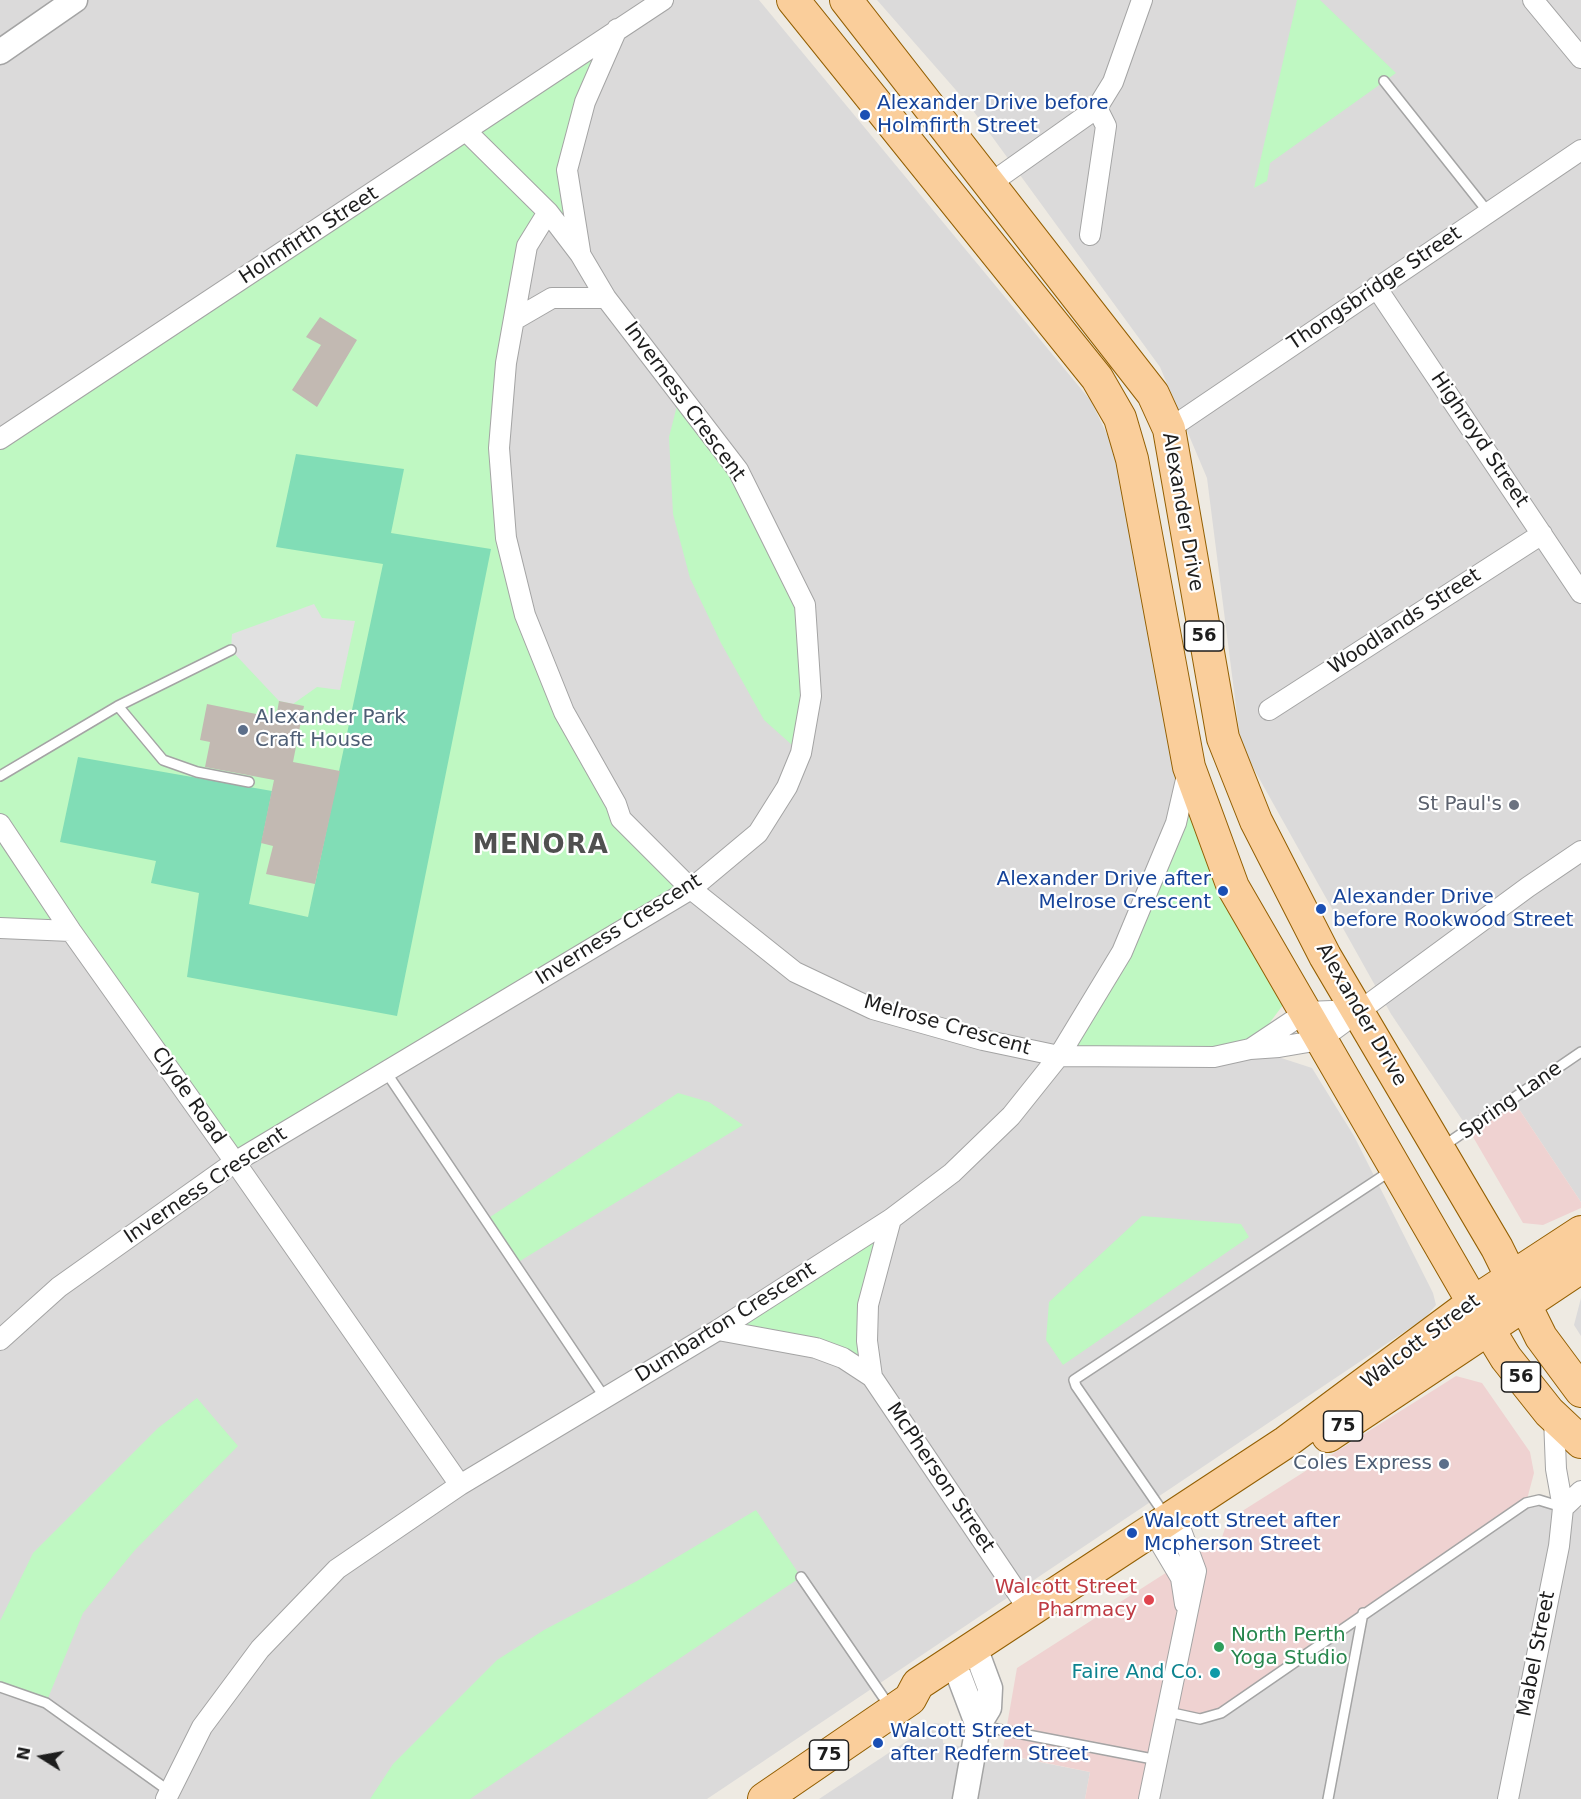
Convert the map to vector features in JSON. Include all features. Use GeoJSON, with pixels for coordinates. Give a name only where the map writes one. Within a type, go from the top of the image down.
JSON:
{"type":"FeatureCollection","features":[{"type":"Feature","properties":{"kind":"main road","name":"Alexander Drive"},"geometry":{"type":"LineString","coordinates":[[793,0],[1097,378],[1120,418],[1132,459],[1189,767],[1233,887],[1474,1302]]}},
{"type":"Feature","properties":{"kind":"main road","name":"Alexander Drive"},"geometry":{"type":"LineString","coordinates":[[846,0],[991,183],[1153,394],[1169,429],[1223,738],[1256,821],[1325,956],[1440,1149],[1525,1305]]}},
{"type":"Feature","properties":{"kind":"main road","name":"Walcott Street"},"geometry":{"type":"LineString","coordinates":[[764,1799],[901,1705],[926,1703],[1029,1610],[1170,1533],[1286,1442],[1474,1302],[1581,1232]]}},
{"type":"Feature","properties":{"kind":"main road","name":"Walcott Street"},"geometry":{"type":"LineString","coordinates":[[968,1663],[1489,1330],[1581,1267]]}},
{"type":"Feature","properties":{"kind":"main road","name":"56"},"geometry":{"type":"LineString","coordinates":[[1474,1302],[1506,1358],[1554,1418],[1581,1442]]}},
{"type":"Feature","properties":{"kind":"main road","name":"56"},"geometry":{"type":"LineString","coordinates":[[1525,1305],[1541,1337],[1581,1390]]}},
{"type":"Feature","properties":{"kind":"street","name":"Holmfirth Street"},"geometry":{"type":"LineString","coordinates":[[1,437],[467,132],[663,0]]}},
{"type":"Feature","properties":{"kind":"street"},"geometry":{"type":"LineString","coordinates":[[991,183],[1097,108],[1113,82],[1142,0]]}},
{"type":"Feature","properties":{"kind":"street"},"geometry":{"type":"LineString","coordinates":[[1533,0],[1581,58]]}},
{"type":"Feature","properties":{"kind":"street"},"geometry":{"type":"LineString","coordinates":[[0,52],[61,4]]}},
{"type":"Feature","properties":{"kind":"street"},"geometry":{"type":"LineString","coordinates":[[580,254],[567,170],[585,102],[617,29]]}},
{"type":"Feature","properties":{"kind":"street"},"geometry":{"type":"LineString","coordinates":[[1090,235],[1106,126],[1097,108]]}},
{"type":"Feature","properties":{"kind":"street","name":"Inverness Crescent"},"geometry":{"type":"LineString","coordinates":[[0,1340],[59,1287],[235,1162],[691,889],[758,833],[787,787],[801,753],[811,696],[805,605],[738,470],[606,298],[580,254],[548,212],[467,132]]}},
{"type":"Feature","properties":{"kind":"street","name":"Thongsbridge Street"},"geometry":{"type":"LineString","coordinates":[[1169,429],[1581,150]]}},
{"type":"Feature","properties":{"kind":"street","name":"Melrose Crescent"},"geometry":{"type":"LineString","coordinates":[[548,212],[527,246],[506,363],[499,448],[506,538],[525,615],[564,712],[616,804],[621,819],[691,889],[795,972],[873,1009],[983,1040],[1059,1056],[1214,1057],[1250,1049],[1320,1040]]}},
{"type":"Feature","properties":{"kind":"street","name":"Highroyd Street"},"geometry":{"type":"LineString","coordinates":[[1376,287],[1581,593]]}},
{"type":"Feature","properties":{"kind":"street"},"geometry":{"type":"LineString","coordinates":[[514,320],[552,297],[606,298]]}},
{"type":"Feature","properties":{"kind":"street","name":"Woodlands Street"},"geometry":{"type":"LineString","coordinates":[[1269,710],[1542,534]]}},
{"type":"Feature","properties":{"kind":"street","name":"Dumbarton Crescent"},"geometry":{"type":"LineString","coordinates":[[167,1795],[202,1727],[260,1649],[337,1569],[459,1485],[718,1330],[891,1219],[952,1173],[1011,1116],[1059,1056],[1122,952],[1176,823],[1189,767]]}},
{"type":"Feature","properties":{"kind":"street","name":"Clyde Road"},"geometry":{"type":"LineString","coordinates":[[0,824],[71,931],[235,1162],[459,1485]]}},
{"type":"Feature","properties":{"kind":"street"},"geometry":{"type":"LineString","coordinates":[[1320,1040],[1358,1010],[1581,850]]}},
{"type":"Feature","properties":{"kind":"street"},"geometry":{"type":"LineString","coordinates":[[0,928],[71,931]]}},
{"type":"Feature","properties":{"kind":"street"},"geometry":{"type":"LineString","coordinates":[[1306,1012],[1358,1010]]}},
{"type":"Feature","properties":{"kind":"street","name":"Melrose Crescent"},"geometry":{"type":"LineString","coordinates":[[1250,1049],[1306,1012]]}},
{"type":"Feature","properties":{"kind":"street","name":"McPherson Street"},"geometry":{"type":"LineString","coordinates":[[872,1377],[867,1341],[867,1305],[891,1219]]}},
{"type":"Feature","properties":{"kind":"street","name":"McPherson Street"},"geometry":{"type":"LineString","coordinates":[[718,1330],[816,1348],[843,1358],[872,1377],[1029,1610]]}},
{"type":"Feature","properties":{"kind":"street","name":"Mabel Street"},"geometry":{"type":"LineString","coordinates":[[1508,1799],[1559,1546],[1563,1508],[1556,1469],[1554,1418]]}},
{"type":"Feature","properties":{"kind":"street"},"geometry":{"type":"LineString","coordinates":[[1563,1508],[1581,1491]]}},
{"type":"Feature","properties":{"kind":"street"},"geometry":{"type":"LineString","coordinates":[[1149,1799],[1197,1571],[1170,1533]]}},
{"type":"Feature","properties":{"kind":"street"},"geometry":{"type":"LineString","coordinates":[[964,1799],[978,1726],[989,1708],[990,1688],[968,1663]]}},
{"type":"Feature","properties":{"kind":"lane"},"geometry":{"type":"LineString","coordinates":[[1383,81],[1488,212]]}},
{"type":"Feature","properties":{"kind":"lane"},"geometry":{"type":"LineString","coordinates":[[0,776],[118,706],[231,650]]}},
{"type":"Feature","properties":{"kind":"lane"},"geometry":{"type":"LineString","coordinates":[[118,706],[163,760],[189,770],[249,782]]}},
{"type":"Feature","properties":{"kind":"lane","name":"Spring Lane"},"geometry":{"type":"LineString","coordinates":[[1440,1149],[1581,1052]]}},
{"type":"Feature","properties":{"kind":"lane"},"geometry":{"type":"LineString","coordinates":[[386,1072],[605,1398]]}},
{"type":"Feature","properties":{"kind":"lane"},"geometry":{"type":"LineString","coordinates":[[1170,1533],[1074,1380],[1397,1167]]}},
{"type":"Feature","properties":{"kind":"lane"},"geometry":{"type":"LineString","coordinates":[[1168,1712],[1200,1719],[1221,1713],[1363,1613],[1526,1503],[1539,1500],[1563,1508]]}},
{"type":"Feature","properties":{"kind":"lane"},"geometry":{"type":"LineString","coordinates":[[801,1577],[901,1705]]}},
{"type":"Feature","properties":{"kind":"lane"},"geometry":{"type":"LineString","coordinates":[[1328,1799],[1363,1613]]}},
{"type":"Feature","properties":{"kind":"lane"},"geometry":{"type":"LineString","coordinates":[[0,1687],[46,1703],[167,1795]]}},
{"type":"Feature","properties":{"kind":"lane"},"geometry":{"type":"LineString","coordinates":[[978,1726],[1158,1760]]}},
{"type":"Feature","properties":{"kind":"shaded area"},"geometry":{"type":"Polygon","coordinates":[[[0,0],[759,0],[1091,401],[1125,472],[1232,1042],[1312,1068],[1354,1136],[1433,1293],[1436,1305],[1425,1318],[707,1799],[0,1799],[0,0]]]}},
{"type":"Feature","properties":{"kind":"shaded area"},"geometry":{"type":"Polygon","coordinates":[[[877,0],[1581,0],[1581,1202],[1513,1100],[1469,1130],[1391,1014],[1241,746],[1207,478],[1160,367],[969,105],[877,0]]]}},
{"type":"Feature","properties":{"kind":"shaded area"},"geometry":{"type":"Polygon","coordinates":[[[314,604],[322,618],[355,621],[340,690],[317,687],[293,704],[279,701],[231,650],[232,634],[314,604]]]}},
{"type":"Feature","properties":{"kind":"shaded area"},"geometry":{"type":"Polygon","coordinates":[[[1513,1100],[1581,1202],[1581,1208],[1543,1225],[1523,1223],[1469,1130],[1513,1100]]]}},
{"type":"Feature","properties":{"kind":"shaded area"},"geometry":{"type":"Polygon","coordinates":[[[1581,1298],[1581,1336],[1574,1325],[1581,1298]]]}},
{"type":"Feature","properties":{"kind":"shaded area"},"geometry":{"type":"Polygon","coordinates":[[[1456,1376],[1482,1383],[1530,1452],[1534,1473],[1526,1503],[1221,1713],[1200,1719],[1168,1712],[1149,1799],[1085,1799],[1090,1772],[1002,1754],[1017,1668],[1222,1537],[1228,1520],[1456,1376]]]}},
{"type":"Feature","properties":{"kind":"shaded area"},"geometry":{"type":"Polygon","coordinates":[[[1526,1503],[1581,1508],[1581,1799],[1149,1799],[1168,1712],[1526,1503]]]}},
{"type":"Feature","properties":{"kind":"shaded area"},"geometry":{"type":"Polygon","coordinates":[[[934,1723],[942,1724],[943,1743],[1090,1772],[1085,1799],[819,1799],[934,1723]]]}},
{"type":"Feature","properties":{"kind":"green space"},"geometry":{"type":"Polygon","coordinates":[[[1297,0],[1320,0],[1396,73],[1270,163],[1267,181],[1254,188],[1297,0]]]}},
{"type":"Feature","properties":{"kind":"green space"},"geometry":{"type":"Polygon","coordinates":[[[617,29],[567,170],[580,254],[548,213],[527,247],[499,448],[525,615],[621,819],[691,889],[235,1162],[71,931],[0,928],[0,439],[617,29]]]}},
{"type":"Feature","properties":{"kind":"green space"},"geometry":{"type":"Polygon","coordinates":[[[680,394],[738,470],[805,605],[801,753],[764,720],[721,643],[690,578],[673,514],[669,437],[680,394]]]}},
{"type":"Feature","properties":{"kind":"green space"},"geometry":{"type":"Polygon","coordinates":[[[296,454],[404,469],[391,533],[491,549],[397,1016],[187,977],[199,893],[151,883],[156,861],[60,842],[78,757],[272,791],[249,904],[308,917],[383,564],[276,547],[296,454]]]}},
{"type":"Feature","properties":{"kind":"green space"},"geometry":{"type":"Polygon","coordinates":[[[1189,767],[1286,1001],[1250,1049],[1059,1056],[1122,952],[1189,767]]]}},
{"type":"Feature","properties":{"kind":"green space"},"geometry":{"type":"Polygon","coordinates":[[[678,1093],[709,1102],[743,1125],[515,1264],[487,1219],[678,1093]]]}},
{"type":"Feature","properties":{"kind":"green space"},"geometry":{"type":"Polygon","coordinates":[[[1142,1216],[1241,1224],[1249,1237],[1063,1365],[1046,1340],[1049,1302],[1142,1216]]]}},
{"type":"Feature","properties":{"kind":"green space"},"geometry":{"type":"Polygon","coordinates":[[[891,1219],[868,1305],[872,1377],[816,1348],[718,1330],[891,1219]]]}},
{"type":"Feature","properties":{"kind":"green space"},"geometry":{"type":"Polygon","coordinates":[[[197,1398],[238,1446],[135,1550],[83,1613],[46,1703],[0,1687],[0,1621],[33,1553],[158,1428],[197,1398]]]}},
{"type":"Feature","properties":{"kind":"green space"},"geometry":{"type":"Polygon","coordinates":[[[756,1510],[801,1577],[470,1799],[370,1799],[393,1764],[497,1660],[544,1630],[637,1581],[756,1510]]]}},
{"type":"Feature","properties":{"kind":"building"},"geometry":{"type":"Polygon","coordinates":[[[320,317],[357,340],[317,407],[292,390],[321,345],[306,337],[320,317]]]}},
{"type":"Feature","properties":{"kind":"building"},"geometry":{"type":"Polygon","coordinates":[[[279,701],[304,706],[293,762],[340,771],[315,884],[266,874],[273,846],[261,843],[274,780],[205,767],[210,742],[200,740],[207,704],[276,718],[279,701]]]}},
{"type":"Feature","properties":{"kind":"place","name":"Alexander Drive before Holmfirth Street"},"geometry":{"type":"Point","coordinates":[865,115]}},
{"type":"Feature","properties":{"kind":"place","name":"Alexander Park Craft House"},"geometry":{"type":"Point","coordinates":[243,730]}},
{"type":"Feature","properties":{"kind":"place","name":"St Paul's"},"geometry":{"type":"Point","coordinates":[1514,805]}},
{"type":"Feature","properties":{"kind":"place","name":"Alexander Drive after Melrose Crescent"},"geometry":{"type":"Point","coordinates":[1223,891]}},
{"type":"Feature","properties":{"kind":"place","name":"Alexander Drive before Rookwood Street"},"geometry":{"type":"Point","coordinates":[1321,909]}},
{"type":"Feature","properties":{"kind":"place","name":"Coles Express"},"geometry":{"type":"Point","coordinates":[1444,1464]}},
{"type":"Feature","properties":{"kind":"place","name":"Walcott Street after Mcpherson Street"},"geometry":{"type":"Point","coordinates":[1132,1533]}},
{"type":"Feature","properties":{"kind":"place","name":"Walcott Street Pharmacy"},"geometry":{"type":"Point","coordinates":[1149,1600]}},
{"type":"Feature","properties":{"kind":"place","name":"North Perth Yoga Studio"},"geometry":{"type":"Point","coordinates":[1219,1647]}},
{"type":"Feature","properties":{"kind":"place","name":"Faire And Co."},"geometry":{"type":"Point","coordinates":[1215,1673]}},
{"type":"Feature","properties":{"kind":"place","name":"Walcott Street after Redfern Street"},"geometry":{"type":"Point","coordinates":[878,1743]}},
{"type":"Feature","properties":{"kind":"district","name":"MENORA"},"geometry":{"type":"Point","coordinates":[541,846]}}]}
